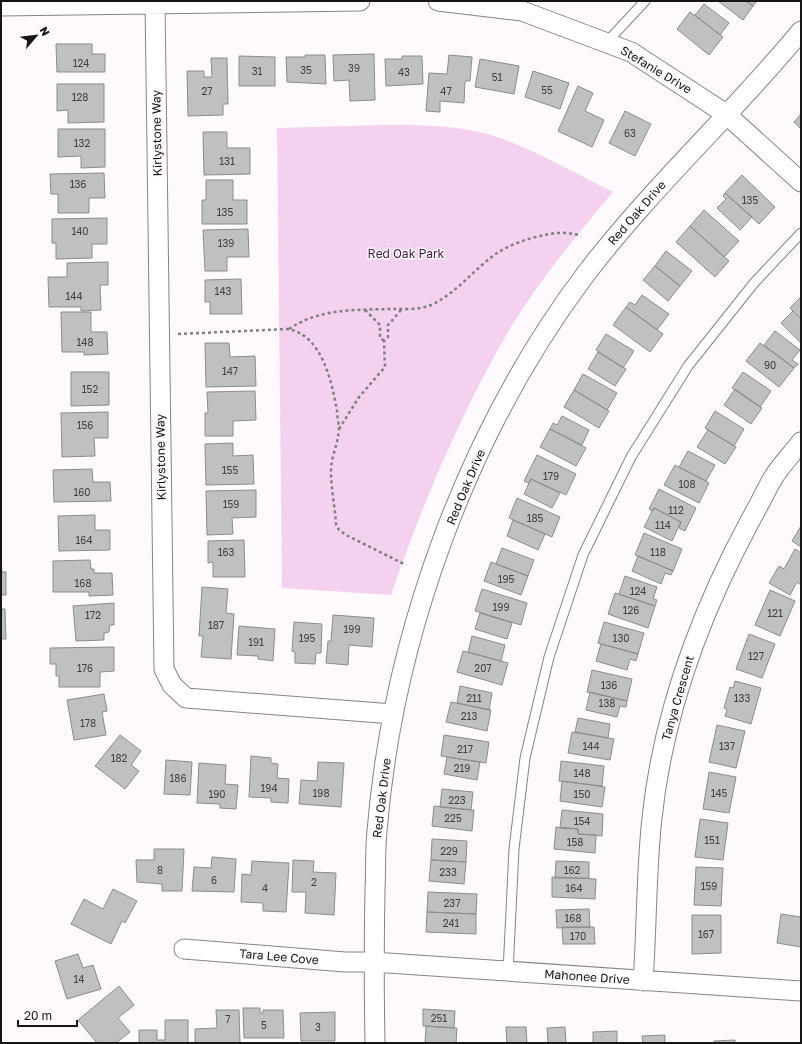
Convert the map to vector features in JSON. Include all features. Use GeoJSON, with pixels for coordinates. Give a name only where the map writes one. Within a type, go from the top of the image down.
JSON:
{"type":"FeatureCollection","features":[{"type":"Feature","properties":{"kind":"street"},"geometry":{"type":"LineString","coordinates":[[1,6],[360,1]]}},
{"type":"Feature","properties":{"kind":"street","name":"Stefanie Drive"},"geometry":{"type":"LineString","coordinates":[[438,1],[522,11],[631,52],[726,114],[801,182]]}},
{"type":"Feature","properties":{"kind":"street","name":"Kirlystone Way"},"geometry":{"type":"LineString","coordinates":[[155,3],[164,669],[172,685],[186,698],[393,714]]}},
{"type":"Feature","properties":{"kind":"street","name":"Red Oak Drive"},"geometry":{"type":"LineString","coordinates":[[375,1043],[373,962],[377,832],[393,714],[423,596],[454,511],[490,429],[533,351],[584,276],[644,202],[772,66],[801,31]]}},
{"type":"Feature","properties":{"kind":"street","name":"Tanya Crescent"},"geometry":{"type":"LineString","coordinates":[[643,981],[647,880],[652,816],[662,755],[677,695],[704,616],[725,568],[774,478],[801,442]]}},
{"type":"Feature","properties":{"kind":"street","name":"Tara Lee Cove"},"geometry":{"type":"LineString","coordinates":[[184,949],[345,962],[373,962]]}},
{"type":"Feature","properties":{"kind":"street","name":"Mahonee Drive"},"geometry":{"type":"LineString","coordinates":[[373,962],[801,991]]}},
{"type":"Feature","properties":{"kind":"lane"},"geometry":{"type":"LineString","coordinates":[[607,42],[645,1]]}},
{"type":"Feature","properties":{"kind":"lane"},"geometry":{"type":"LineString","coordinates":[[508,972],[514,849],[525,758],[549,657],[584,556],[631,457],[688,366],[754,283],[801,233]]}},
{"type":"Feature","properties":{"kind":"path"},"geometry":{"type":"LineString","coordinates":[[289,329],[301,322],[329,312],[402,309],[429,306],[454,290],[498,252],[516,244],[552,233],[566,233],[581,236]]}},
{"type":"Feature","properties":{"kind":"path"},"geometry":{"type":"LineString","coordinates":[[384,341],[388,337],[388,325],[402,309]]}},
{"type":"Feature","properties":{"kind":"path"},"geometry":{"type":"LineString","coordinates":[[364,310],[380,325],[380,338],[384,341],[385,367],[359,397],[339,429],[332,456],[331,473],[336,524],[339,530],[348,536],[406,565]]}},
{"type":"Feature","properties":{"kind":"path"},"geometry":{"type":"LineString","coordinates":[[159,335],[289,329],[298,331],[311,343],[319,355],[334,392],[339,429]]}},
{"type":"Feature","properties":{"kind":"green space","name":"Red Oak Park"},"geometry":{"type":"Polygon","coordinates":[[[384,125],[447,127],[493,136],[535,152],[613,192],[534,292],[522,309],[493,359],[444,458],[416,526],[391,595],[282,588],[277,128],[384,125]]]}},
{"type":"Feature","properties":{"kind":"building"},"geometry":{"type":"Polygon","coordinates":[[[718,1],[746,1],[753,6],[743,20],[718,1]]]}},
{"type":"Feature","properties":{"kind":"building"},"geometry":{"type":"Polygon","coordinates":[[[746,1],[757,1],[753,6],[746,1]]]}},
{"type":"Feature","properties":{"kind":"building"},"geometry":{"type":"Polygon","coordinates":[[[704,4],[729,23],[720,35],[695,15],[704,4]]]}},
{"type":"Feature","properties":{"kind":"building"},"geometry":{"type":"Polygon","coordinates":[[[690,12],[723,37],[709,55],[677,29],[690,12]]]}},
{"type":"Feature","properties":{"kind":"building"},"geometry":{"type":"Polygon","coordinates":[[[56,44],[92,44],[92,54],[105,54],[105,72],[57,72],[56,44]]]}},
{"type":"Feature","properties":{"kind":"building"},"geometry":{"type":"Polygon","coordinates":[[[374,54],[375,100],[350,101],[349,80],[334,81],[333,55],[374,54]]]}},
{"type":"Feature","properties":{"kind":"building"},"geometry":{"type":"Polygon","coordinates":[[[305,55],[325,55],[326,84],[287,82],[286,57],[305,57],[305,55]]]}},
{"type":"Feature","properties":{"kind":"building"},"geometry":{"type":"Polygon","coordinates":[[[449,55],[472,57],[470,81],[465,81],[464,103],[440,101],[440,112],[426,111],[429,73],[447,74],[449,55]]]}},
{"type":"Feature","properties":{"kind":"building"},"geometry":{"type":"Polygon","coordinates":[[[239,56],[275,57],[275,86],[239,86],[239,56]]]}},
{"type":"Feature","properties":{"kind":"building"},"geometry":{"type":"Polygon","coordinates":[[[402,56],[422,56],[423,84],[386,86],[385,59],[402,59],[402,56]]]}},
{"type":"Feature","properties":{"kind":"building"},"geometry":{"type":"Polygon","coordinates":[[[211,58],[227,58],[228,104],[223,104],[223,115],[188,116],[187,71],[204,71],[204,77],[212,77],[211,58]]]}},
{"type":"Feature","properties":{"kind":"building"},"geometry":{"type":"Polygon","coordinates":[[[480,59],[519,66],[514,94],[475,87],[480,59]]]}},
{"type":"Feature","properties":{"kind":"building"},"geometry":{"type":"Polygon","coordinates":[[[533,71],[569,83],[560,109],[525,97],[533,71]]]}},
{"type":"Feature","properties":{"kind":"building"},"geometry":{"type":"Polygon","coordinates":[[[57,84],[104,84],[104,122],[68,123],[68,110],[57,111],[57,84]]]}},
{"type":"Feature","properties":{"kind":"building"},"geometry":{"type":"Polygon","coordinates":[[[578,86],[593,93],[585,111],[604,120],[592,147],[558,131],[578,86]]]}},
{"type":"Feature","properties":{"kind":"building"},"geometry":{"type":"Polygon","coordinates":[[[625,111],[651,124],[635,156],[609,143],[625,111]]]}},
{"type":"Feature","properties":{"kind":"building"},"geometry":{"type":"Polygon","coordinates":[[[801,114],[801,129],[794,122],[801,114]]]}},
{"type":"Feature","properties":{"kind":"building"},"geometry":{"type":"Polygon","coordinates":[[[58,129],[105,129],[105,167],[81,168],[81,156],[58,157],[58,129]]]}},
{"type":"Feature","properties":{"kind":"building"},"geometry":{"type":"Polygon","coordinates":[[[203,132],[227,132],[227,148],[250,148],[250,174],[204,175],[203,132]]]}},
{"type":"Feature","properties":{"kind":"building"},"geometry":{"type":"Polygon","coordinates":[[[104,173],[105,198],[89,198],[89,213],[58,213],[58,194],[51,194],[50,174],[104,173]]]}},
{"type":"Feature","properties":{"kind":"building"},"geometry":{"type":"Polygon","coordinates":[[[742,175],[775,207],[759,224],[725,193],[742,175]]]}},
{"type":"Feature","properties":{"kind":"building"},"geometry":{"type":"Polygon","coordinates":[[[206,180],[233,180],[233,200],[247,200],[247,224],[202,224],[202,200],[206,200],[206,180]]]}},
{"type":"Feature","properties":{"kind":"building"},"geometry":{"type":"Polygon","coordinates":[[[725,193],[752,217],[740,230],[717,208],[726,199],[723,196],[725,193]]]}},
{"type":"Feature","properties":{"kind":"building"},"geometry":{"type":"Polygon","coordinates":[[[704,210],[739,241],[724,257],[690,226],[704,210]]]}},
{"type":"Feature","properties":{"kind":"building"},"geometry":{"type":"Polygon","coordinates":[[[107,218],[107,244],[92,244],[92,258],[56,259],[56,243],[52,243],[52,219],[107,218]]]}},
{"type":"Feature","properties":{"kind":"building"},"geometry":{"type":"Polygon","coordinates":[[[690,226],[729,261],[715,277],[676,242],[690,226]]]}},
{"type":"Feature","properties":{"kind":"building"},"geometry":{"type":"Polygon","coordinates":[[[248,229],[249,257],[227,257],[227,271],[205,271],[203,230],[248,229]]]}},
{"type":"Feature","properties":{"kind":"building"},"geometry":{"type":"Polygon","coordinates":[[[666,251],[692,271],[680,286],[655,266],[666,251]]]}},
{"type":"Feature","properties":{"kind":"building"},"geometry":{"type":"Polygon","coordinates":[[[108,262],[108,285],[100,285],[101,310],[81,311],[81,307],[49,307],[48,277],[67,277],[67,263],[108,262]]]}},
{"type":"Feature","properties":{"kind":"building"},"geometry":{"type":"Polygon","coordinates":[[[655,266],[680,286],[668,301],[643,280],[655,266]]]}},
{"type":"Feature","properties":{"kind":"building"},"geometry":{"type":"Polygon","coordinates":[[[241,279],[242,314],[210,314],[210,302],[205,302],[205,280],[241,279]]]}},
{"type":"Feature","properties":{"kind":"building"},"geometry":{"type":"Polygon","coordinates":[[[642,295],[669,314],[657,330],[626,307],[630,302],[635,305],[642,295]]]}},
{"type":"Feature","properties":{"kind":"building"},"geometry":{"type":"Polygon","coordinates":[[[801,297],[801,319],[790,308],[801,297]]]}},
{"type":"Feature","properties":{"kind":"building"},"geometry":{"type":"Polygon","coordinates":[[[626,307],[663,334],[650,352],[613,325],[626,307]]]}},
{"type":"Feature","properties":{"kind":"building"},"geometry":{"type":"Polygon","coordinates":[[[793,311],[801,319],[801,343],[781,323],[793,311]]]}},
{"type":"Feature","properties":{"kind":"building"},"geometry":{"type":"Polygon","coordinates":[[[61,312],[91,312],[91,332],[107,332],[108,354],[84,355],[84,352],[62,352],[61,312]]]}},
{"type":"Feature","properties":{"kind":"building"},"geometry":{"type":"Polygon","coordinates":[[[775,331],[800,350],[792,360],[798,364],[794,368],[764,345],[775,331]]]}},
{"type":"Feature","properties":{"kind":"building"},"geometry":{"type":"Polygon","coordinates":[[[606,334],[634,351],[623,368],[596,350],[606,334]]]}},
{"type":"Feature","properties":{"kind":"building"},"geometry":{"type":"Polygon","coordinates":[[[205,343],[229,343],[230,357],[255,356],[256,386],[206,387],[205,343]]]}},
{"type":"Feature","properties":{"kind":"building"},"geometry":{"type":"Polygon","coordinates":[[[760,343],[794,368],[779,387],[746,361],[760,343]]]}},
{"type":"Feature","properties":{"kind":"building"},"geometry":{"type":"Polygon","coordinates":[[[598,352],[626,369],[615,386],[588,369],[598,352]]]}},
{"type":"Feature","properties":{"kind":"building"},"geometry":{"type":"Polygon","coordinates":[[[71,372],[109,372],[109,405],[71,406],[71,372]]]}},
{"type":"Feature","properties":{"kind":"building"},"geometry":{"type":"Polygon","coordinates":[[[743,372],[771,391],[760,407],[732,388],[743,372]]]}},
{"type":"Feature","properties":{"kind":"building"},"geometry":{"type":"Polygon","coordinates":[[[583,374],[617,393],[607,410],[574,390],[583,374]]]}},
{"type":"Feature","properties":{"kind":"building"},"geometry":{"type":"Polygon","coordinates":[[[735,389],[762,408],[751,424],[724,405],[735,389]]]}},
{"type":"Feature","properties":{"kind":"building"},"geometry":{"type":"Polygon","coordinates":[[[574,390],[609,411],[599,428],[564,407],[574,390]]]}},
{"type":"Feature","properties":{"kind":"building"},"geometry":{"type":"Polygon","coordinates":[[[255,391],[256,420],[233,421],[233,436],[205,436],[205,413],[208,413],[207,392],[255,391]]]}},
{"type":"Feature","properties":{"kind":"building"},"geometry":{"type":"Polygon","coordinates":[[[715,411],[744,429],[734,446],[705,428],[715,411]]]}},
{"type":"Feature","properties":{"kind":"building"},"geometry":{"type":"Polygon","coordinates":[[[108,412],[108,438],[94,438],[95,456],[62,457],[61,413],[108,412]]]}},
{"type":"Feature","properties":{"kind":"building"},"geometry":{"type":"Polygon","coordinates":[[[562,416],[589,430],[582,445],[550,429],[553,423],[557,425],[562,416]]]}},
{"type":"Feature","properties":{"kind":"building"},"geometry":{"type":"Polygon","coordinates":[[[550,429],[586,448],[576,466],[540,447],[550,429]]]}},
{"type":"Feature","properties":{"kind":"building"},"geometry":{"type":"Polygon","coordinates":[[[708,430],[736,447],[725,464],[697,447],[708,430]]]}},
{"type":"Feature","properties":{"kind":"building"},"geometry":{"type":"Polygon","coordinates":[[[233,443],[233,456],[253,455],[254,484],[206,485],[205,444],[233,443]]]}},
{"type":"Feature","properties":{"kind":"building"},"geometry":{"type":"Polygon","coordinates":[[[688,451],[715,465],[706,481],[679,467],[688,451]]]}},
{"type":"Feature","properties":{"kind":"building"},"geometry":{"type":"Polygon","coordinates":[[[537,455],[576,474],[566,495],[531,479],[529,483],[524,481],[537,455]]]}},
{"type":"Feature","properties":{"kind":"building"},"geometry":{"type":"Polygon","coordinates":[[[675,465],[709,483],[699,503],[664,485],[675,465]]]}},
{"type":"Feature","properties":{"kind":"building"},"geometry":{"type":"Polygon","coordinates":[[[92,469],[93,482],[110,482],[111,501],[54,502],[53,470],[92,469]]]}},
{"type":"Feature","properties":{"kind":"building"},"geometry":{"type":"Polygon","coordinates":[[[531,479],[560,493],[552,508],[524,494],[531,479]]]}},
{"type":"Feature","properties":{"kind":"building"},"geometry":{"type":"Polygon","coordinates":[[[659,489],[696,508],[685,531],[679,528],[681,522],[654,508],[652,511],[649,509],[659,489]]]}},
{"type":"Feature","properties":{"kind":"building"},"geometry":{"type":"Polygon","coordinates":[[[256,490],[256,517],[232,518],[233,534],[207,535],[206,491],[256,490]]]}},
{"type":"Feature","properties":{"kind":"building"},"geometry":{"type":"Polygon","coordinates":[[[517,498],[560,517],[552,537],[509,518],[517,498]]]}},
{"type":"Feature","properties":{"kind":"building"},"geometry":{"type":"Polygon","coordinates":[[[654,508],[681,522],[672,541],[644,527],[654,508]]]}},
{"type":"Feature","properties":{"kind":"building"},"geometry":{"type":"Polygon","coordinates":[[[95,515],[95,530],[110,530],[110,550],[59,551],[58,516],[95,515]]]}},
{"type":"Feature","properties":{"kind":"building"},"geometry":{"type":"Polygon","coordinates":[[[513,520],[545,534],[538,550],[507,536],[513,520]]]}},
{"type":"Feature","properties":{"kind":"building"},"geometry":{"type":"Polygon","coordinates":[[[801,526],[801,547],[792,541],[801,526]]]}},
{"type":"Feature","properties":{"kind":"building"},"geometry":{"type":"Polygon","coordinates":[[[644,533],[682,549],[673,571],[635,555],[644,533]]]}},
{"type":"Feature","properties":{"kind":"building"},"geometry":{"type":"Polygon","coordinates":[[[244,540],[245,577],[213,577],[213,562],[208,563],[208,541],[244,540]]]}},
{"type":"Feature","properties":{"kind":"building"},"geometry":{"type":"Polygon","coordinates":[[[502,548],[534,560],[528,576],[496,564],[502,548]]]}},
{"type":"Feature","properties":{"kind":"building"},"geometry":{"type":"Polygon","coordinates":[[[795,549],[801,553],[801,585],[797,582],[790,595],[769,583],[779,566],[784,569],[795,549]]]}},
{"type":"Feature","properties":{"kind":"building"},"geometry":{"type":"Polygon","coordinates":[[[638,556],[673,571],[671,575],[665,573],[661,584],[632,571],[638,556]]]}},
{"type":"Feature","properties":{"kind":"building"},"geometry":{"type":"Polygon","coordinates":[[[1,560],[2,572],[6,572],[6,595],[1,595],[1,560]]]}},
{"type":"Feature","properties":{"kind":"building"},"geometry":{"type":"Polygon","coordinates":[[[90,560],[91,569],[94,569],[94,573],[112,573],[113,595],[89,596],[89,592],[53,592],[53,561],[90,560]]]}},
{"type":"Feature","properties":{"kind":"building"},"geometry":{"type":"Polygon","coordinates":[[[491,562],[528,576],[521,595],[484,581],[491,562]]]}},
{"type":"Feature","properties":{"kind":"building"},"geometry":{"type":"Polygon","coordinates":[[[625,576],[657,587],[653,599],[657,600],[655,606],[619,594],[625,576]]]}},
{"type":"Feature","properties":{"kind":"building"},"geometry":{"type":"Polygon","coordinates":[[[202,587],[228,589],[226,613],[234,614],[231,659],[201,657],[203,636],[199,636],[202,587]]]}},
{"type":"Feature","properties":{"kind":"building"},"geometry":{"type":"Polygon","coordinates":[[[482,589],[527,603],[521,625],[475,611],[482,589]]]}},
{"type":"Feature","properties":{"kind":"building"},"geometry":{"type":"Polygon","coordinates":[[[770,590],[795,601],[780,636],[755,625],[770,590]]]}},
{"type":"Feature","properties":{"kind":"building"},"geometry":{"type":"Polygon","coordinates":[[[615,593],[655,606],[648,628],[608,614],[615,593]]]}},
{"type":"Feature","properties":{"kind":"building"},"geometry":{"type":"Polygon","coordinates":[[[114,603],[114,625],[110,625],[109,632],[104,633],[104,640],[76,641],[73,606],[114,603]]]}},
{"type":"Feature","properties":{"kind":"building"},"geometry":{"type":"Polygon","coordinates":[[[1,609],[5,609],[6,639],[1,639],[1,609]]]}},
{"type":"Feature","properties":{"kind":"building"},"geometry":{"type":"Polygon","coordinates":[[[480,613],[512,623],[507,639],[475,629],[480,613]]]}},
{"type":"Feature","properties":{"kind":"building"},"geometry":{"type":"Polygon","coordinates":[[[333,615],[374,618],[372,647],[349,645],[348,665],[326,663],[328,641],[331,641],[333,615]]]}},
{"type":"Feature","properties":{"kind":"building"},"geometry":{"type":"Polygon","coordinates":[[[294,622],[322,624],[321,653],[316,653],[315,664],[295,663],[295,652],[292,651],[294,622]]]}},
{"type":"Feature","properties":{"kind":"building"},"geometry":{"type":"Polygon","coordinates":[[[604,622],[644,633],[638,654],[598,643],[604,622]]]}},
{"type":"Feature","properties":{"kind":"building"},"geometry":{"type":"Polygon","coordinates":[[[239,626],[275,629],[273,661],[258,659],[258,656],[237,655],[239,626]]]}},
{"type":"Feature","properties":{"kind":"building"},"geometry":{"type":"Polygon","coordinates":[[[749,634],[775,644],[762,678],[736,669],[749,634]]]}},
{"type":"Feature","properties":{"kind":"building"},"geometry":{"type":"Polygon","coordinates":[[[472,636],[505,645],[501,661],[468,652],[472,636]]]}},
{"type":"Feature","properties":{"kind":"building"},"geometry":{"type":"Polygon","coordinates":[[[601,644],[638,654],[636,661],[630,659],[627,670],[596,661],[601,644]]]}},
{"type":"Feature","properties":{"kind":"building"},"geometry":{"type":"Polygon","coordinates":[[[114,647],[114,671],[100,672],[100,687],[59,687],[59,676],[56,676],[56,664],[50,664],[50,648],[114,647]]]}},
{"type":"Feature","properties":{"kind":"building"},"geometry":{"type":"Polygon","coordinates":[[[463,651],[508,663],[502,685],[457,672],[463,651]]]}},
{"type":"Feature","properties":{"kind":"building"},"geometry":{"type":"Polygon","coordinates":[[[592,670],[632,679],[627,701],[587,692],[592,670]]]}},
{"type":"Feature","properties":{"kind":"building"},"geometry":{"type":"Polygon","coordinates":[[[735,681],[761,688],[751,724],[725,716],[727,709],[724,708],[730,687],[733,688],[735,681]]]}},
{"type":"Feature","properties":{"kind":"building"},"geometry":{"type":"Polygon","coordinates":[[[460,686],[492,693],[489,710],[457,703],[460,686]]]}},
{"type":"Feature","properties":{"kind":"building"},"geometry":{"type":"Polygon","coordinates":[[[590,692],[627,701],[626,707],[620,706],[617,717],[586,710],[590,692]]]}},
{"type":"Feature","properties":{"kind":"building"},"geometry":{"type":"Polygon","coordinates":[[[104,694],[107,711],[102,712],[106,735],[74,740],[67,700],[104,694]]]}},
{"type":"Feature","properties":{"kind":"building"},"geometry":{"type":"Polygon","coordinates":[[[451,702],[491,710],[487,731],[446,722],[451,702]]]}},
{"type":"Feature","properties":{"kind":"building"},"geometry":{"type":"Polygon","coordinates":[[[578,718],[610,724],[608,738],[575,732],[578,718]]]}},
{"type":"Feature","properties":{"kind":"building"},"geometry":{"type":"Polygon","coordinates":[[[717,725],[745,731],[736,768],[709,762],[717,725]]]}},
{"type":"Feature","properties":{"kind":"building"},"geometry":{"type":"Polygon","coordinates":[[[572,732],[614,739],[610,760],[568,753],[572,732]]]}},
{"type":"Feature","properties":{"kind":"building"},"geometry":{"type":"Polygon","coordinates":[[[120,735],[141,751],[131,765],[139,771],[125,789],[95,766],[120,735]]]}},
{"type":"Feature","properties":{"kind":"building"},"geometry":{"type":"Polygon","coordinates":[[[444,735],[489,742],[486,763],[441,756],[444,735]]]}},
{"type":"Feature","properties":{"kind":"building"},"geometry":{"type":"Polygon","coordinates":[[[251,756],[271,758],[271,763],[278,764],[277,778],[289,779],[288,803],[271,802],[271,798],[249,797],[251,756]]]}},
{"type":"Feature","properties":{"kind":"building"},"geometry":{"type":"Polygon","coordinates":[[[447,757],[480,762],[477,780],[444,774],[447,757]]]}},
{"type":"Feature","properties":{"kind":"building"},"geometry":{"type":"Polygon","coordinates":[[[166,760],[192,762],[190,795],[164,794],[166,760]]]}},
{"type":"Feature","properties":{"kind":"building"},"geometry":{"type":"Polygon","coordinates":[[[561,761],[604,766],[602,786],[559,781],[561,761]]]}},
{"type":"Feature","properties":{"kind":"building"},"geometry":{"type":"Polygon","coordinates":[[[318,762],[344,763],[341,807],[299,804],[301,780],[317,781],[318,762]]]}},
{"type":"Feature","properties":{"kind":"building"},"geometry":{"type":"Polygon","coordinates":[[[199,763],[226,765],[225,784],[238,785],[236,809],[220,808],[220,804],[197,803],[199,763]]]}},
{"type":"Feature","properties":{"kind":"building"},"geometry":{"type":"Polygon","coordinates":[[[709,772],[736,777],[729,813],[703,809],[709,772]]]}},
{"type":"Feature","properties":{"kind":"building"},"geometry":{"type":"Polygon","coordinates":[[[562,781],[605,787],[602,807],[560,801],[562,781]]]}},
{"type":"Feature","properties":{"kind":"building"},"geometry":{"type":"Polygon","coordinates":[[[442,789],[473,792],[471,810],[440,807],[442,789]]]}},
{"type":"Feature","properties":{"kind":"building"},"geometry":{"type":"Polygon","coordinates":[[[434,806],[474,810],[472,831],[432,826],[434,806]]]}},
{"type":"Feature","properties":{"kind":"building"},"geometry":{"type":"Polygon","coordinates":[[[562,810],[603,814],[602,836],[578,834],[578,829],[560,828],[562,810]]]}},
{"type":"Feature","properties":{"kind":"building"},"geometry":{"type":"Polygon","coordinates":[[[700,819],[728,823],[723,860],[695,857],[700,819]]]}},
{"type":"Feature","properties":{"kind":"building"},"geometry":{"type":"Polygon","coordinates":[[[556,827],[578,829],[578,834],[596,835],[595,853],[554,849],[556,827]]]}},
{"type":"Feature","properties":{"kind":"building"},"geometry":{"type":"Polygon","coordinates":[[[432,839],[467,841],[466,862],[431,860],[432,839]]]}},
{"type":"Feature","properties":{"kind":"building"},"geometry":{"type":"Polygon","coordinates":[[[154,849],[184,849],[182,891],[162,891],[162,884],[137,882],[136,860],[154,860],[154,849]]]}},
{"type":"Feature","properties":{"kind":"building"},"geometry":{"type":"Polygon","coordinates":[[[212,857],[236,859],[234,892],[192,891],[194,867],[211,868],[212,857]]]}},
{"type":"Feature","properties":{"kind":"building"},"geometry":{"type":"Polygon","coordinates":[[[293,860],[314,861],[313,872],[336,873],[334,915],[305,913],[306,892],[292,892],[293,860]]]}},
{"type":"Feature","properties":{"kind":"building"},"geometry":{"type":"Polygon","coordinates":[[[431,860],[466,862],[464,884],[429,881],[431,860]]]}},
{"type":"Feature","properties":{"kind":"building"},"geometry":{"type":"Polygon","coordinates":[[[252,861],[289,863],[286,912],[263,911],[263,903],[241,902],[242,874],[251,875],[252,861]]]}},
{"type":"Feature","properties":{"kind":"building"},"geometry":{"type":"Polygon","coordinates":[[[556,861],[589,862],[589,878],[555,878],[556,861]]]}},
{"type":"Feature","properties":{"kind":"building"},"geometry":{"type":"Polygon","coordinates":[[[696,867],[723,868],[721,906],[694,905],[696,867]]]}},
{"type":"Feature","properties":{"kind":"building"},"geometry":{"type":"Polygon","coordinates":[[[552,877],[596,879],[595,899],[552,897],[552,877]]]}},
{"type":"Feature","properties":{"kind":"building"},"geometry":{"type":"Polygon","coordinates":[[[113,889],[137,901],[125,923],[122,921],[111,944],[71,924],[84,899],[103,909],[113,889]]]}},
{"type":"Feature","properties":{"kind":"building"},"geometry":{"type":"Polygon","coordinates":[[[428,892],[477,894],[476,914],[427,912],[428,892]]]}},
{"type":"Feature","properties":{"kind":"building"},"geometry":{"type":"Polygon","coordinates":[[[589,909],[590,927],[557,928],[556,910],[589,909]]]}},
{"type":"Feature","properties":{"kind":"building"},"geometry":{"type":"Polygon","coordinates":[[[427,912],[476,914],[476,934],[426,932],[427,912]]]}},
{"type":"Feature","properties":{"kind":"building"},"geometry":{"type":"Polygon","coordinates":[[[781,914],[801,917],[801,947],[777,943],[781,914]]]}},
{"type":"Feature","properties":{"kind":"building"},"geometry":{"type":"Polygon","coordinates":[[[692,915],[721,915],[721,953],[692,954],[692,915]]]}},
{"type":"Feature","properties":{"kind":"building"},"geometry":{"type":"Polygon","coordinates":[[[562,927],[594,927],[595,944],[563,944],[562,927]]]}},
{"type":"Feature","properties":{"kind":"building"},"geometry":{"type":"Polygon","coordinates":[[[78,954],[83,968],[93,965],[101,989],[67,999],[55,961],[78,954]]]}},
{"type":"Feature","properties":{"kind":"building"},"geometry":{"type":"Polygon","coordinates":[[[119,986],[134,1005],[118,1018],[130,1032],[116,1043],[97,1043],[78,1020],[119,986]]]}},
{"type":"Feature","properties":{"kind":"building"},"geometry":{"type":"Polygon","coordinates":[[[243,1008],[260,1008],[260,1013],[263,1013],[263,1010],[283,1010],[284,1038],[244,1038],[243,1008]]]}},
{"type":"Feature","properties":{"kind":"building"},"geometry":{"type":"Polygon","coordinates":[[[423,1009],[455,1011],[454,1028],[423,1026],[423,1009]]]}},
{"type":"Feature","properties":{"kind":"building"},"geometry":{"type":"Polygon","coordinates":[[[216,1010],[239,1010],[240,1043],[195,1043],[195,1029],[217,1028],[216,1010]]]}},
{"type":"Feature","properties":{"kind":"building"},"geometry":{"type":"Polygon","coordinates":[[[335,1012],[335,1041],[301,1041],[300,1013],[335,1012]]]}},
{"type":"Feature","properties":{"kind":"building"},"geometry":{"type":"Polygon","coordinates":[[[165,1020],[188,1020],[188,1043],[139,1043],[139,1030],[157,1030],[157,1040],[165,1040],[165,1020]]]}},
{"type":"Feature","properties":{"kind":"building"},"geometry":{"type":"Polygon","coordinates":[[[426,1026],[457,1028],[456,1043],[425,1043],[426,1026]]]}},
{"type":"Feature","properties":{"kind":"building"},"geometry":{"type":"Polygon","coordinates":[[[506,1027],[526,1027],[527,1043],[507,1043],[506,1027]]]}},
{"type":"Feature","properties":{"kind":"building"},"geometry":{"type":"Polygon","coordinates":[[[565,1027],[566,1043],[548,1043],[547,1028],[565,1027]]]}},
{"type":"Feature","properties":{"kind":"building"},"geometry":{"type":"Polygon","coordinates":[[[617,1031],[617,1043],[593,1043],[593,1032],[617,1031]]]}},
{"type":"Feature","properties":{"kind":"building"},"geometry":{"type":"Polygon","coordinates":[[[665,1035],[665,1043],[643,1043],[642,1036],[665,1035]]]}},
{"type":"Feature","properties":{"kind":"building"},"geometry":{"type":"Polygon","coordinates":[[[735,1040],[735,1043],[714,1043],[714,1041],[735,1040]]]}}]}
